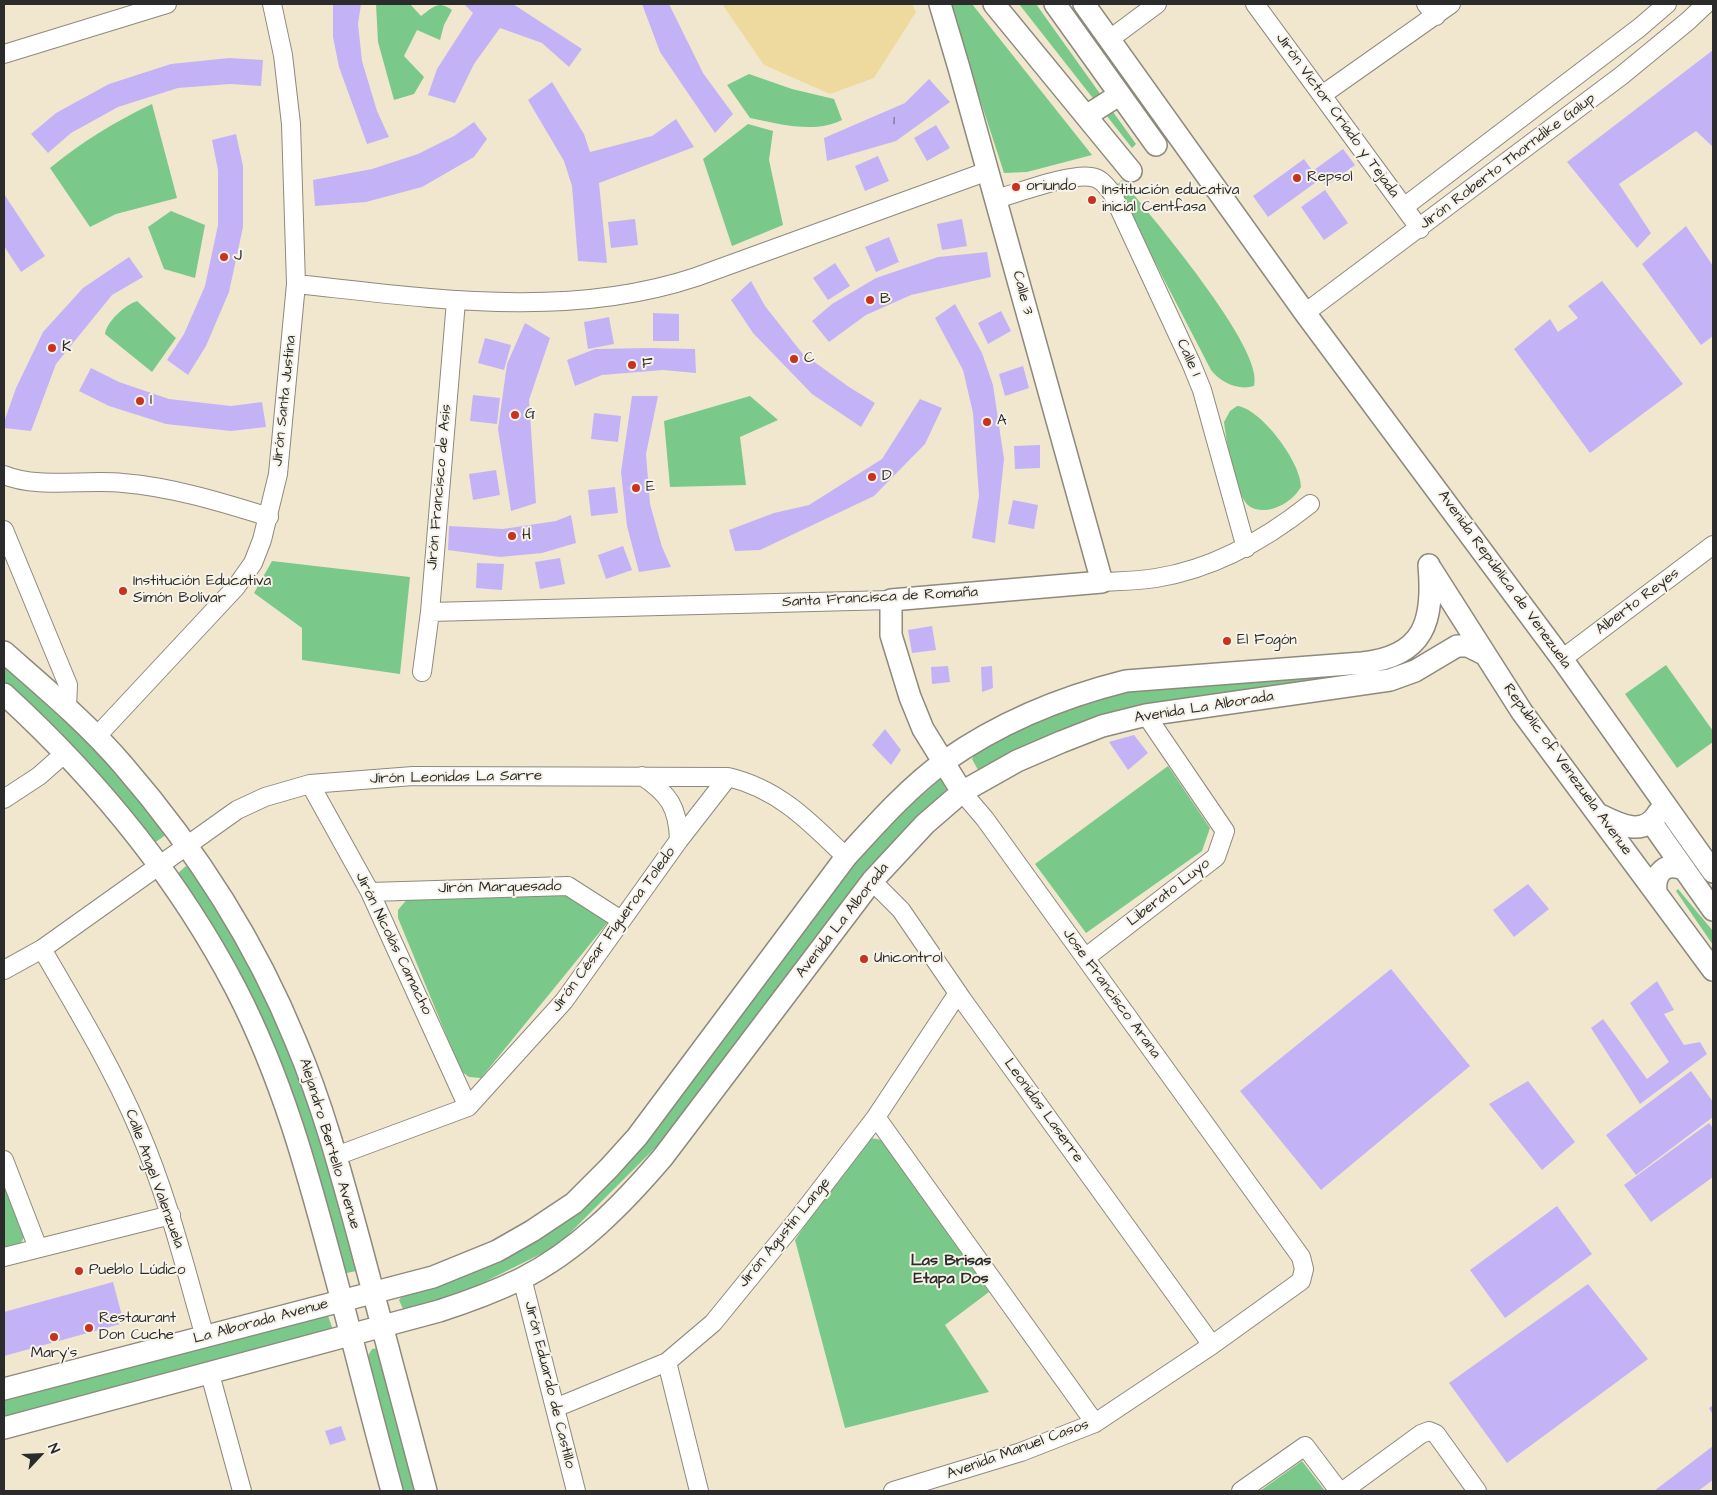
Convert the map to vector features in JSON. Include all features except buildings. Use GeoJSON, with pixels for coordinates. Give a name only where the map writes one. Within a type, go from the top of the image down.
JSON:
{"type":"FeatureCollection","features":[{"type":"Feature","properties":{"kind":"main road","name":"Calle 3"},"geometry":{"type":"LineString","coordinates":[[940,4],[1102,582]]}},
{"type":"Feature","properties":{"kind":"main road"},"geometry":{"type":"LineString","coordinates":[[994,4],[1131,170]]}},
{"type":"Feature","properties":{"kind":"main road"},"geometry":{"type":"LineString","coordinates":[[1055,4],[1156,144]]}},
{"type":"Feature","properties":{"kind":"main road"},"geometry":{"type":"LineString","coordinates":[[1084,4],[1110,39]]}},
{"type":"Feature","properties":{"kind":"main road"},"geometry":{"type":"LineString","coordinates":[[1072,28],[1098,40],[1110,39]]}},
{"type":"Feature","properties":{"kind":"main road","name":"Avenida República de Venezuela"},"geometry":{"type":"LineString","coordinates":[[1110,39],[1305,313],[1562,659],[1713,872]]}},
{"type":"Feature","properties":{"kind":"main road"},"geometry":{"type":"LineString","coordinates":[[1086,116],[1119,95]]}},
{"type":"Feature","properties":{"kind":"main road","name":"Republic of Venezuela Avenue"},"geometry":{"type":"LineString","coordinates":[[1429,565],[1482,653],[1526,719],[1713,970]]}},
{"type":"Feature","properties":{"kind":"main road","name":"Avenida La Alborada"},"geometry":{"type":"LineString","coordinates":[[374,1293],[466,1266],[532,1231],[574,1202],[636,1138],[846,857],[875,824],[943,762],[970,745],[1031,713],[1089,690],[1126,681],[1362,662],[1388,657],[1409,646],[1426,622],[1431,602],[1429,565]]}},
{"type":"Feature","properties":{"kind":"main road","name":"Santa Francisca de Romaña"},"geometry":{"type":"LineString","coordinates":[[890,600],[1102,582]]}},
{"type":"Feature","properties":{"kind":"main road","name":"Jose Francisco Arana"},"geometry":{"type":"LineString","coordinates":[[890,600],[891,635],[910,697],[923,729],[962,792]]}},
{"type":"Feature","properties":{"kind":"main road","name":"Avenida La Alborada"},"geometry":{"type":"LineString","coordinates":[[351,1335],[447,1309],[522,1278],[560,1255],[593,1230],[630,1196],[663,1157],[872,880],[925,824],[962,792],[1017,761],[1102,726],[1146,715],[1390,680],[1415,671],[1459,646],[1471,647],[1482,653]]}},
{"type":"Feature","properties":{"kind":"main road","name":"Alejandro Bertello Avenue"},"geometry":{"type":"LineString","coordinates":[[4,652],[97,736],[159,809],[214,887],[272,987],[316,1092],[336,1156],[426,1491]]}},
{"type":"Feature","properties":{"kind":"main road","name":"Alejandro Bertello Avenue"},"geometry":{"type":"LineString","coordinates":[[4,694],[65,753],[130,825],[160,864],[215,951],[236,990],[270,1067],[305,1161],[392,1491]]}},
{"type":"Feature","properties":{"kind":"main road"},"geometry":{"type":"LineString","coordinates":[[1598,815],[1636,828],[1651,822],[1658,812],[1661,798]]}},
{"type":"Feature","properties":{"kind":"main road"},"geometry":{"type":"LineString","coordinates":[[1651,822],[1713,910]]}},
{"type":"Feature","properties":{"kind":"main road"},"geometry":{"type":"LineString","coordinates":[[1656,892],[1657,875],[1662,869],[1670,866],[1685,870]]}},
{"type":"Feature","properties":{"kind":"main road","name":"La Alborada Avenue"},"geometry":{"type":"LineString","coordinates":[[4,1389],[374,1293]]}},
{"type":"Feature","properties":{"kind":"main road"},"geometry":{"type":"LineString","coordinates":[[4,1428],[351,1335]]}},
{"type":"Feature","properties":{"kind":"street"},"geometry":{"type":"LineString","coordinates":[[4,54],[167,4]]}},
{"type":"Feature","properties":{"kind":"street","name":"Jirón Santa Justina"},"geometry":{"type":"LineString","coordinates":[[97,736],[236,587],[252,563],[268,517],[278,474],[296,284],[291,124],[284,55],[272,4]]}},
{"type":"Feature","properties":{"kind":"street"},"geometry":{"type":"LineString","coordinates":[[1110,39],[1157,4]]}},
{"type":"Feature","properties":{"kind":"street","name":"Jirón Victor Criado y Tejada"},"geometry":{"type":"LineString","coordinates":[[1255,4],[1420,228]]}},
{"type":"Feature","properties":{"kind":"street"},"geometry":{"type":"LineString","coordinates":[[1322,95],[1431,10],[1451,4]]}},
{"type":"Feature","properties":{"kind":"street","name":"Jirón Roberto Thorndike Galup"},"geometry":{"type":"LineString","coordinates":[[1404,207],[1632,34],[1667,4]]}},
{"type":"Feature","properties":{"kind":"street","name":"Jirón Roberto Thorndike Galup"},"geometry":{"type":"LineString","coordinates":[[1305,313],[1621,76],[1706,4]]}},
{"type":"Feature","properties":{"kind":"street"},"geometry":{"type":"LineString","coordinates":[[296,284],[456,301],[610,298],[647,291],[696,277],[988,171]]}},
{"type":"Feature","properties":{"kind":"street","name":"Calle 1"},"geometry":{"type":"LineString","coordinates":[[996,199],[1076,178],[1091,176],[1102,181],[1120,210],[1202,390],[1246,548]]}},
{"type":"Feature","properties":{"kind":"street","name":"Jirón Francisco de Asis"},"geometry":{"type":"LineString","coordinates":[[422,672],[430,612],[456,301]]}},
{"type":"Feature","properties":{"kind":"street"},"geometry":{"type":"LineString","coordinates":[[5,479],[122,482],[164,488],[222,502],[268,517]]}},
{"type":"Feature","properties":{"kind":"street","name":"Santa Francisca de Romaña"},"geometry":{"type":"LineString","coordinates":[[1102,582],[1156,578],[1204,565],[1246,548],[1275,531],[1310,504]]}},
{"type":"Feature","properties":{"kind":"street"},"geometry":{"type":"LineString","coordinates":[[4,530],[68,685],[67,707]]}},
{"type":"Feature","properties":{"kind":"street","name":"Alberto Reyes"},"geometry":{"type":"LineString","coordinates":[[1562,659],[1713,545]]}},
{"type":"Feature","properties":{"kind":"street","name":"Santa Francisca de Romaña"},"geometry":{"type":"LineString","coordinates":[[430,612],[890,600]]}},
{"type":"Feature","properties":{"kind":"street","name":"Liberato Luyo"},"geometry":{"type":"LineString","coordinates":[[1085,958],[1216,856],[1225,831],[1146,715]]}},
{"type":"Feature","properties":{"kind":"street"},"geometry":{"type":"LineString","coordinates":[[4,799],[39,776],[65,753]]}},
{"type":"Feature","properties":{"kind":"street","name":"Jirón Leonidas La Sarre"},"geometry":{"type":"LineString","coordinates":[[4,970],[42,950],[237,810],[265,797],[310,784],[413,776],[728,777],[750,782],[794,807],[846,857]]}},
{"type":"Feature","properties":{"kind":"street"},"geometry":{"type":"LineString","coordinates":[[642,776],[659,787],[671,802],[678,820],[679,840]]}},
{"type":"Feature","properties":{"kind":"street","name":"Jirón César Figueroa Toledo"},"geometry":{"type":"LineString","coordinates":[[336,1156],[468,1107],[564,1001],[679,840],[728,777]]}},
{"type":"Feature","properties":{"kind":"street","name":"Jirón Nicolás Camacho"},"geometry":{"type":"LineString","coordinates":[[310,784],[370,892],[468,1107]]}},
{"type":"Feature","properties":{"kind":"street","name":"Jose Francisco Arana"},"geometry":{"type":"LineString","coordinates":[[962,792],[985,819],[1301,1257],[1304,1269],[1301,1281],[1212,1345]]}},
{"type":"Feature","properties":{"kind":"street","name":"Leonidas Laserre"},"geometry":{"type":"LineString","coordinates":[[872,880],[901,910],[958,993],[1212,1345]]}},
{"type":"Feature","properties":{"kind":"street","name":"Jirón Marquesado"},"geometry":{"type":"LineString","coordinates":[[370,892],[568,886],[621,920]]}},
{"type":"Feature","properties":{"kind":"street","name":"Calle Angel Valenzuela"},"geometry":{"type":"LineString","coordinates":[[42,950],[104,1055],[140,1132],[170,1215],[205,1337]]}},
{"type":"Feature","properties":{"kind":"street","name":"Jirón Agustín Lange"},"geometry":{"type":"LineString","coordinates":[[555,1408],[667,1362],[713,1323],[797,1220],[876,1117],[958,993]]}},
{"type":"Feature","properties":{"kind":"street"},"geometry":{"type":"LineString","coordinates":[[876,1117],[1094,1423]]}},
{"type":"Feature","properties":{"kind":"street"},"geometry":{"type":"LineString","coordinates":[[4,1160],[38,1248]]}},
{"type":"Feature","properties":{"kind":"street"},"geometry":{"type":"LineString","coordinates":[[4,1257],[170,1215]]}},
{"type":"Feature","properties":{"kind":"street","name":"Jirón Eduardo de Castillo"},"geometry":{"type":"LineString","coordinates":[[522,1278],[576,1491]]}},
{"type":"Feature","properties":{"kind":"street","name":"Avenida Manuel Casos"},"geometry":{"type":"LineString","coordinates":[[893,1491],[925,1487],[1094,1423],[1212,1345]]}},
{"type":"Feature","properties":{"kind":"street"},"geometry":{"type":"LineString","coordinates":[[667,1362],[699,1491]]}},
{"type":"Feature","properties":{"kind":"street"},"geometry":{"type":"LineString","coordinates":[[210,1374],[242,1491]]}},
{"type":"Feature","properties":{"kind":"street"},"geometry":{"type":"LineString","coordinates":[[1343,1491],[1421,1434],[1429,1431],[1436,1434],[1477,1491]]}},
{"type":"Feature","properties":{"kind":"street"},"geometry":{"type":"LineString","coordinates":[[1241,1491],[1305,1446],[1339,1491]]}},
{"type":"Feature","properties":{"kind":"green space"},"geometry":{"type":"Polygon","coordinates":[[[376,4],[410,4],[421,16],[439,5],[452,10],[444,25],[440,40],[417,30],[404,56],[424,77],[414,94],[394,100],[378,42],[376,4]]]}},
{"type":"Feature","properties":{"kind":"green space"},"geometry":{"type":"Polygon","coordinates":[[[949,4],[972,4],[1092,155],[1027,172],[1004,173],[949,4]]]}},
{"type":"Feature","properties":{"kind":"green space"},"geometry":{"type":"Polygon","coordinates":[[[1019,4],[1036,4],[1136,144],[1132,148],[1019,4]]]}},
{"type":"Feature","properties":{"kind":"green space"},"geometry":{"type":"Polygon","coordinates":[[[749,74],[792,89],[834,99],[842,120],[831,124],[808,127],[785,125],[750,118],[727,85],[749,74]]]}},
{"type":"Feature","properties":{"kind":"green space"},"geometry":{"type":"Polygon","coordinates":[[[152,104],[177,198],[116,214],[90,227],[50,168],[99,133],[152,104]]]}},
{"type":"Feature","properties":{"kind":"green space"},"geometry":{"type":"Polygon","coordinates":[[[748,124],[773,131],[769,160],[783,225],[732,246],[703,159],[748,124]]]}},
{"type":"Feature","properties":{"kind":"green space"},"geometry":{"type":"Polygon","coordinates":[[[1122,180],[1178,249],[1224,313],[1242,343],[1253,368],[1254,386],[1242,387],[1224,382],[1211,370],[1117,189],[1116,186],[1122,180]]]}},
{"type":"Feature","properties":{"kind":"green space"},"geometry":{"type":"Polygon","coordinates":[[[171,211],[205,225],[195,278],[164,269],[148,227],[171,211]]]}},
{"type":"Feature","properties":{"kind":"green space"},"geometry":{"type":"Polygon","coordinates":[[[137,301],[176,338],[152,372],[105,334],[109,324],[117,314],[137,301]]]}},
{"type":"Feature","properties":{"kind":"green space"},"geometry":{"type":"Polygon","coordinates":[[[750,396],[778,420],[740,437],[746,485],[670,487],[664,421],[750,396]]]}},
{"type":"Feature","properties":{"kind":"green space"},"geometry":{"type":"Polygon","coordinates":[[[1237,406],[1247,409],[1268,426],[1288,452],[1300,477],[1301,487],[1299,491],[1290,500],[1275,508],[1268,510],[1254,509],[1244,500],[1239,491],[1232,467],[1224,422],[1230,411],[1237,406]]]}},
{"type":"Feature","properties":{"kind":"green space"},"geometry":{"type":"Polygon","coordinates":[[[272,561],[410,577],[400,674],[302,660],[302,628],[254,593],[272,561]]]}},
{"type":"Feature","properties":{"kind":"green space"},"geometry":{"type":"Polygon","coordinates":[[[4,664],[64,716],[113,767],[167,834],[153,844],[4,691],[4,664]]]}},
{"type":"Feature","properties":{"kind":"green space"},"geometry":{"type":"Polygon","coordinates":[[[1666,665],[1713,731],[1713,742],[1677,768],[1625,694],[1666,665]]]}},
{"type":"Feature","properties":{"kind":"green space"},"geometry":{"type":"Polygon","coordinates":[[[1346,673],[1352,677],[1201,697],[992,768],[978,770],[972,759],[979,747],[1084,700],[1132,688],[1346,673]]]}},
{"type":"Feature","properties":{"kind":"green space"},"geometry":{"type":"Polygon","coordinates":[[[1168,766],[1210,828],[1202,851],[1086,933],[1035,864],[1168,766]]]}},
{"type":"Feature","properties":{"kind":"green space"},"geometry":{"type":"Polygon","coordinates":[[[941,779],[953,802],[668,1135],[557,1246],[446,1301],[403,1309],[399,1300],[406,1291],[522,1250],[566,1219],[875,836],[941,779]]]}},
{"type":"Feature","properties":{"kind":"green space"},"geometry":{"type":"Polygon","coordinates":[[[186,866],[195,874],[244,954],[275,1016],[316,1124],[361,1270],[342,1274],[309,1148],[176,875],[186,866]]]}},
{"type":"Feature","properties":{"kind":"green space"},"geometry":{"type":"Polygon","coordinates":[[[1678,889],[1713,931],[1713,945],[1676,891],[1678,889]]]}},
{"type":"Feature","properties":{"kind":"green space"},"geometry":{"type":"Polygon","coordinates":[[[569,894],[608,922],[481,1078],[469,1077],[461,1071],[398,918],[398,910],[409,897],[569,894]]]}},
{"type":"Feature","properties":{"kind":"green space"},"geometry":{"type":"Polygon","coordinates":[[[871,1138],[882,1140],[989,1292],[945,1325],[989,1392],[845,1428],[795,1240],[863,1141],[871,1138]]]}},
{"type":"Feature","properties":{"kind":"green space"},"geometry":{"type":"Polygon","coordinates":[[[4,1178],[25,1235],[21,1243],[4,1247],[4,1178]]]}},
{"type":"Feature","properties":{"kind":"green space"},"geometry":{"type":"Polygon","coordinates":[[[326,1310],[333,1330],[4,1418],[4,1396],[326,1310]]]}},
{"type":"Feature","properties":{"kind":"green space"},"geometry":{"type":"Polygon","coordinates":[[[379,1348],[421,1491],[402,1491],[366,1359],[372,1349],[379,1348]]]}},
{"type":"Feature","properties":{"kind":"green space"},"geometry":{"type":"Polygon","coordinates":[[[1302,1461],[1325,1491],[1260,1491],[1302,1461]]]}},
{"type":"Feature","properties":{"kind":"sand"},"geometry":{"type":"Polygon","coordinates":[[[722,4],[912,4],[916,12],[874,78],[830,94],[764,65],[722,4]]]}},
{"type":"Feature","properties":{"kind":"place","name":"Repsol"},"geometry":{"type":"Point","coordinates":[1297,178]}},
{"type":"Feature","properties":{"kind":"place","name":"oriundo"},"geometry":{"type":"Point","coordinates":[1016,187]}},
{"type":"Feature","properties":{"kind":"place","name":"Institución educativa inicial Centfasa"},"geometry":{"type":"Point","coordinates":[1092,200]}},
{"type":"Feature","properties":{"kind":"place","name":"J"},"geometry":{"type":"Point","coordinates":[224,257]}},
{"type":"Feature","properties":{"kind":"place","name":"B"},"geometry":{"type":"Point","coordinates":[870,300]}},
{"type":"Feature","properties":{"kind":"place","name":"K"},"geometry":{"type":"Point","coordinates":[52,348]}},
{"type":"Feature","properties":{"kind":"place","name":"C"},"geometry":{"type":"Point","coordinates":[794,359]}},
{"type":"Feature","properties":{"kind":"place","name":"F"},"geometry":{"type":"Point","coordinates":[632,365]}},
{"type":"Feature","properties":{"kind":"place","name":"I"},"geometry":{"type":"Point","coordinates":[140,401]}},
{"type":"Feature","properties":{"kind":"place","name":"G"},"geometry":{"type":"Point","coordinates":[515,415]}},
{"type":"Feature","properties":{"kind":"place","name":"A"},"geometry":{"type":"Point","coordinates":[987,422]}},
{"type":"Feature","properties":{"kind":"place","name":"D"},"geometry":{"type":"Point","coordinates":[872,477]}},
{"type":"Feature","properties":{"kind":"place","name":"E"},"geometry":{"type":"Point","coordinates":[636,488]}},
{"type":"Feature","properties":{"kind":"place","name":"H"},"geometry":{"type":"Point","coordinates":[512,536]}},
{"type":"Feature","properties":{"kind":"place","name":"Institución Educativa Simón Bolívar"},"geometry":{"type":"Point","coordinates":[123,591]}},
{"type":"Feature","properties":{"kind":"place","name":"El Fogón"},"geometry":{"type":"Point","coordinates":[1227,641]}},
{"type":"Feature","properties":{"kind":"place","name":"Unicontrol"},"geometry":{"type":"Point","coordinates":[864,959]}},
{"type":"Feature","properties":{"kind":"place","name":"Pueblo Lúdico"},"geometry":{"type":"Point","coordinates":[79,1271]}},
{"type":"Feature","properties":{"kind":"place","name":"Restaurant Don Cuche"},"geometry":{"type":"Point","coordinates":[89,1328]}},
{"type":"Feature","properties":{"kind":"place","name":"Mary's"},"geometry":{"type":"Point","coordinates":[54,1337]}},
{"type":"Feature","properties":{"kind":"district","name":"Las Brisas Etapa Dos"},"geometry":{"type":"Point","coordinates":[951,1271]}}]}
